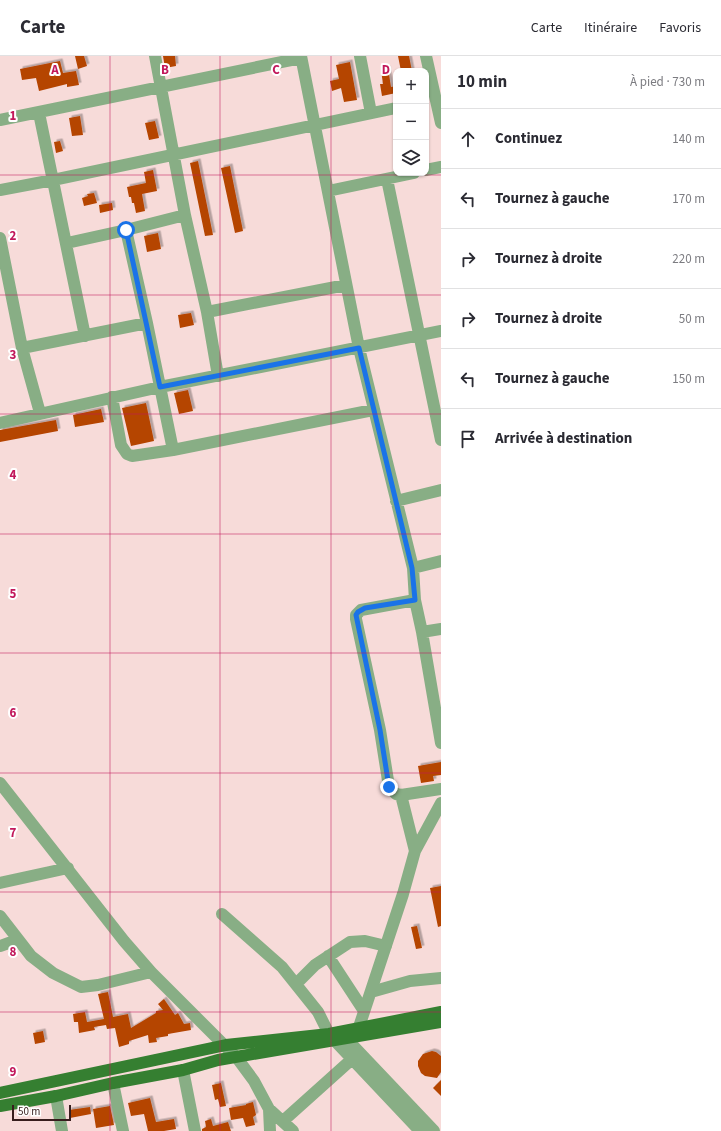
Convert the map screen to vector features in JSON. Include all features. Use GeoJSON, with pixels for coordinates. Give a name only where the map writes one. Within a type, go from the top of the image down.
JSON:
{"type":"FeatureCollection","features":[{"type":"Feature","properties":{"kind":"main road"},"geometry":{"type":"LineString","coordinates":[[0,1106],[183,1070],[218,1060],[237,1058],[337,1036],[359,1028],[441,1012]]}},
{"type":"Feature","properties":{"kind":"main road"},"geometry":{"type":"LineString","coordinates":[[0,1093],[226,1045],[337,1036],[441,1022]]}},
{"type":"Feature","properties":{"kind":"street"},"geometry":{"type":"LineString","coordinates":[[155,56],[186,215],[207,312],[218,376]]}},
{"type":"Feature","properties":{"kind":"street"},"geometry":{"type":"LineString","coordinates":[[360,56],[371,113]]}},
{"type":"Feature","properties":{"kind":"street"},"geometry":{"type":"LineString","coordinates":[[426,56],[434,100],[441,123]]}},
{"type":"Feature","properties":{"kind":"street"},"geometry":{"type":"LineString","coordinates":[[0,120],[301,57],[359,348],[412,568],[415,600],[441,743]]}},
{"type":"Feature","properties":{"kind":"street"},"geometry":{"type":"LineString","coordinates":[[0,190],[393,109]]}},
{"type":"Feature","properties":{"kind":"street"},"geometry":{"type":"LineString","coordinates":[[39,113],[86,336]]}},
{"type":"Feature","properties":{"kind":"street"},"geometry":{"type":"LineString","coordinates":[[429,169],[441,167]]}},
{"type":"Feature","properties":{"kind":"street"},"geometry":{"type":"LineString","coordinates":[[328,191],[400,176]]}},
{"type":"Feature","properties":{"kind":"street"},"geometry":{"type":"LineString","coordinates":[[387,179],[441,440]]}},
{"type":"Feature","properties":{"kind":"street"},"geometry":{"type":"LineString","coordinates":[[67,243],[186,215]]}},
{"type":"Feature","properties":{"kind":"street"},"geometry":{"type":"LineString","coordinates":[[126,230],[173,450]]}},
{"type":"Feature","properties":{"kind":"street"},"geometry":{"type":"LineString","coordinates":[[0,238],[2,257],[22,348],[40,414]]}},
{"type":"Feature","properties":{"kind":"street"},"geometry":{"type":"LineString","coordinates":[[207,312],[346,285]]}},
{"type":"Feature","properties":{"kind":"street"},"geometry":{"type":"LineString","coordinates":[[22,348],[147,323]]}},
{"type":"Feature","properties":{"kind":"street"},"geometry":{"type":"LineString","coordinates":[[0,422],[160,387],[441,331]]}},
{"type":"Feature","properties":{"kind":"street"},"geometry":{"type":"LineString","coordinates":[[112,397],[121,444],[127,454],[132,456],[173,450],[373,410]]}},
{"type":"Feature","properties":{"kind":"street"},"geometry":{"type":"LineString","coordinates":[[396,501],[441,490]]}},
{"type":"Feature","properties":{"kind":"street"},"geometry":{"type":"LineString","coordinates":[[412,568],[441,561]]}},
{"type":"Feature","properties":{"kind":"street"},"geometry":{"type":"LineString","coordinates":[[415,600],[365,608],[356,615],[380,730],[389,787],[396,794],[401,795],[441,790]]}},
{"type":"Feature","properties":{"kind":"street"},"geometry":{"type":"LineString","coordinates":[[422,632],[441,629]]}},
{"type":"Feature","properties":{"kind":"street"},"geometry":{"type":"LineString","coordinates":[[0,783],[124,941],[151,972],[226,1045],[254,1081],[269,1109],[293,1131]]}},
{"type":"Feature","properties":{"kind":"street"},"geometry":{"type":"LineString","coordinates":[[401,795],[415,852]]}},
{"type":"Feature","properties":{"kind":"street"},"geometry":{"type":"LineString","coordinates":[[359,1028],[403,894],[415,852],[441,803]]}},
{"type":"Feature","properties":{"kind":"street"},"geometry":{"type":"LineString","coordinates":[[0,884],[68,868]]}},
{"type":"Feature","properties":{"kind":"street"},"geometry":{"type":"LineString","coordinates":[[222,914],[282,967],[337,1036],[352,1060],[420,1131]]}},
{"type":"Feature","properties":{"kind":"street"},"geometry":{"type":"LineString","coordinates":[[0,916],[17,940],[31,956],[53,973],[81,986],[98,985],[151,972]]}},
{"type":"Feature","properties":{"kind":"street"},"geometry":{"type":"LineString","coordinates":[[0,946],[17,940]]}},
{"type":"Feature","properties":{"kind":"street"},"geometry":{"type":"LineString","coordinates":[[296,984],[315,965],[350,942],[365,941],[386,946]]}},
{"type":"Feature","properties":{"kind":"street"},"geometry":{"type":"LineString","coordinates":[[328,956],[364,1011]]}},
{"type":"Feature","properties":{"kind":"street"},"geometry":{"type":"LineString","coordinates":[[371,992],[410,980],[441,978]]}},
{"type":"Feature","properties":{"kind":"street"},"geometry":{"type":"LineString","coordinates":[[337,1036],[434,1131]]}},
{"type":"Feature","properties":{"kind":"street"},"geometry":{"type":"LineString","coordinates":[[283,1121],[352,1060]]}},
{"type":"Feature","properties":{"kind":"street"},"geometry":{"type":"LineString","coordinates":[[183,1070],[195,1131]]}},
{"type":"Feature","properties":{"kind":"street"},"geometry":{"type":"LineString","coordinates":[[113,1083],[124,1131]]}},
{"type":"Feature","properties":{"kind":"street"},"geometry":{"type":"LineString","coordinates":[[56,1096],[62,1131]]}},
{"type":"Feature","properties":{"kind":"street"},"geometry":{"type":"LineString","coordinates":[[269,1109],[270,1131]]}},
{"type":"Feature","properties":{"kind":"building"},"geometry":{"type":"Polygon","coordinates":[[[75,56],[84,56],[87,66],[78,69],[75,56]]]}},
{"type":"Feature","properties":{"kind":"building"},"geometry":{"type":"Polygon","coordinates":[[[163,56],[175,56],[176,66],[165,68],[163,56]]]}},
{"type":"Feature","properties":{"kind":"building"},"geometry":{"type":"Polygon","coordinates":[[[398,56],[409,56],[411,68],[400,68],[398,56]]]}},
{"type":"Feature","properties":{"kind":"building"},"geometry":{"type":"Polygon","coordinates":[[[60,61],[63,73],[76,71],[79,85],[67,87],[67,84],[39,91],[36,78],[22,80],[20,69],[60,61]]]}},
{"type":"Feature","properties":{"kind":"building"},"geometry":{"type":"Polygon","coordinates":[[[350,62],[357,100],[344,102],[341,88],[332,91],[330,81],[339,79],[336,65],[350,62]]]}},
{"type":"Feature","properties":{"kind":"building"},"geometry":{"type":"Polygon","coordinates":[[[388,68],[391,87],[393,87],[393,94],[382,96],[380,84],[383,84],[381,70],[388,68]]]}},
{"type":"Feature","properties":{"kind":"building"},"geometry":{"type":"Polygon","coordinates":[[[80,116],[83,135],[72,136],[69,118],[80,116]]]}},
{"type":"Feature","properties":{"kind":"building"},"geometry":{"type":"Polygon","coordinates":[[[155,121],[159,138],[149,140],[145,123],[155,121]]]}},
{"type":"Feature","properties":{"kind":"building"},"geometry":{"type":"Polygon","coordinates":[[[60,141],[63,151],[56,153],[54,142],[60,141]]]}},
{"type":"Feature","properties":{"kind":"building"},"geometry":{"type":"Polygon","coordinates":[[[198,161],[213,235],[205,236],[190,163],[198,161]]]}},
{"type":"Feature","properties":{"kind":"building"},"geometry":{"type":"Polygon","coordinates":[[[230,166],[243,231],[235,233],[221,168],[230,166]]]}},
{"type":"Feature","properties":{"kind":"building"},"geometry":{"type":"Polygon","coordinates":[[[153,170],[157,191],[142,194],[145,211],[136,213],[134,203],[132,203],[131,197],[129,197],[127,187],[146,183],[144,172],[153,170]]]}},
{"type":"Feature","properties":{"kind":"building"},"geometry":{"type":"Polygon","coordinates":[[[94,193],[97,203],[84,206],[82,198],[88,196],[87,194],[94,193]]]}},
{"type":"Feature","properties":{"kind":"building"},"geometry":{"type":"Polygon","coordinates":[[[112,203],[113,210],[100,213],[99,205],[112,203]]]}},
{"type":"Feature","properties":{"kind":"building"},"geometry":{"type":"Polygon","coordinates":[[[158,233],[161,249],[147,252],[144,236],[158,233]]]}},
{"type":"Feature","properties":{"kind":"building"},"geometry":{"type":"Polygon","coordinates":[[[191,313],[194,325],[180,328],[178,315],[191,313]]]}},
{"type":"Feature","properties":{"kind":"building"},"geometry":{"type":"Polygon","coordinates":[[[188,390],[193,411],[179,414],[174,393],[188,390]]]}},
{"type":"Feature","properties":{"kind":"building"},"geometry":{"type":"Polygon","coordinates":[[[146,403],[154,441],[131,446],[122,408],[146,403]]]}},
{"type":"Feature","properties":{"kind":"building"},"geometry":{"type":"Polygon","coordinates":[[[101,409],[104,422],[75,427],[73,415],[101,409]]]}},
{"type":"Feature","properties":{"kind":"building"},"geometry":{"type":"Polygon","coordinates":[[[56,420],[58,431],[0,442],[0,430],[56,420]]]}},
{"type":"Feature","properties":{"kind":"building"},"geometry":{"type":"Polygon","coordinates":[[[441,762],[441,775],[433,776],[434,781],[421,783],[418,766],[441,762]]]}},
{"type":"Feature","properties":{"kind":"building"},"geometry":{"type":"Polygon","coordinates":[[[441,886],[441,926],[438,927],[430,888],[441,886]]]}},
{"type":"Feature","properties":{"kind":"building"},"geometry":{"type":"Polygon","coordinates":[[[417,926],[422,948],[416,949],[411,927],[417,926]]]}},
{"type":"Feature","properties":{"kind":"building"},"geometry":{"type":"Polygon","coordinates":[[[108,992],[113,1017],[128,1014],[131,1028],[156,1013],[156,1011],[163,1010],[158,1004],[164,999],[175,1015],[178,1013],[184,1024],[190,1023],[191,1030],[168,1034],[168,1036],[156,1038],[157,1042],[149,1043],[148,1035],[129,1041],[129,1044],[119,1047],[115,1028],[107,1029],[106,1025],[94,1027],[95,1030],[79,1033],[78,1022],[74,1022],[73,1014],[85,1012],[87,1022],[104,1019],[98,994],[108,992]]]}},
{"type":"Feature","properties":{"kind":"building"},"geometry":{"type":"Polygon","coordinates":[[[43,1031],[45,1042],[35,1044],[33,1033],[43,1031]]]}},
{"type":"Feature","properties":{"kind":"building"},"geometry":{"type":"Polygon","coordinates":[[[432,1051],[441,1056],[441,1072],[437,1078],[425,1076],[421,1073],[418,1066],[418,1061],[423,1054],[432,1051]]]}},
{"type":"Feature","properties":{"kind":"building"},"geometry":{"type":"Polygon","coordinates":[[[441,1080],[441,1096],[433,1088],[441,1080]]]}},
{"type":"Feature","properties":{"kind":"building"},"geometry":{"type":"Polygon","coordinates":[[[221,1083],[226,1106],[220,1107],[218,1099],[215,1100],[212,1085],[221,1083]]]}},
{"type":"Feature","properties":{"kind":"building"},"geometry":{"type":"Polygon","coordinates":[[[150,1098],[156,1122],[174,1119],[176,1129],[148,1131],[144,1114],[131,1116],[128,1103],[150,1098]]]}},
{"type":"Feature","properties":{"kind":"building"},"geometry":{"type":"Polygon","coordinates":[[[253,1102],[256,1115],[253,1117],[255,1125],[246,1127],[243,1118],[231,1120],[229,1108],[246,1105],[253,1102]]]}},
{"type":"Feature","properties":{"kind":"building"},"geometry":{"type":"Polygon","coordinates":[[[110,1106],[114,1125],[96,1128],[93,1109],[110,1106]]]}},
{"type":"Feature","properties":{"kind":"building"},"geometry":{"type":"Polygon","coordinates":[[[90,1107],[91,1114],[70,1118],[69,1110],[90,1107]]]}},
{"type":"Feature","properties":{"kind":"building"},"geometry":{"type":"Polygon","coordinates":[[[211,1119],[213,1126],[228,1122],[231,1131],[202,1131],[202,1129],[206,1127],[205,1121],[211,1119]]]}},
{"type":"Feature","properties":{"kind":"route"},"geometry":{"type":"LineString","coordinates":[[126,230],[160,387],[359,348],[412,568],[415,600],[365,608],[356,615],[380,730],[389,787]]}}]}
